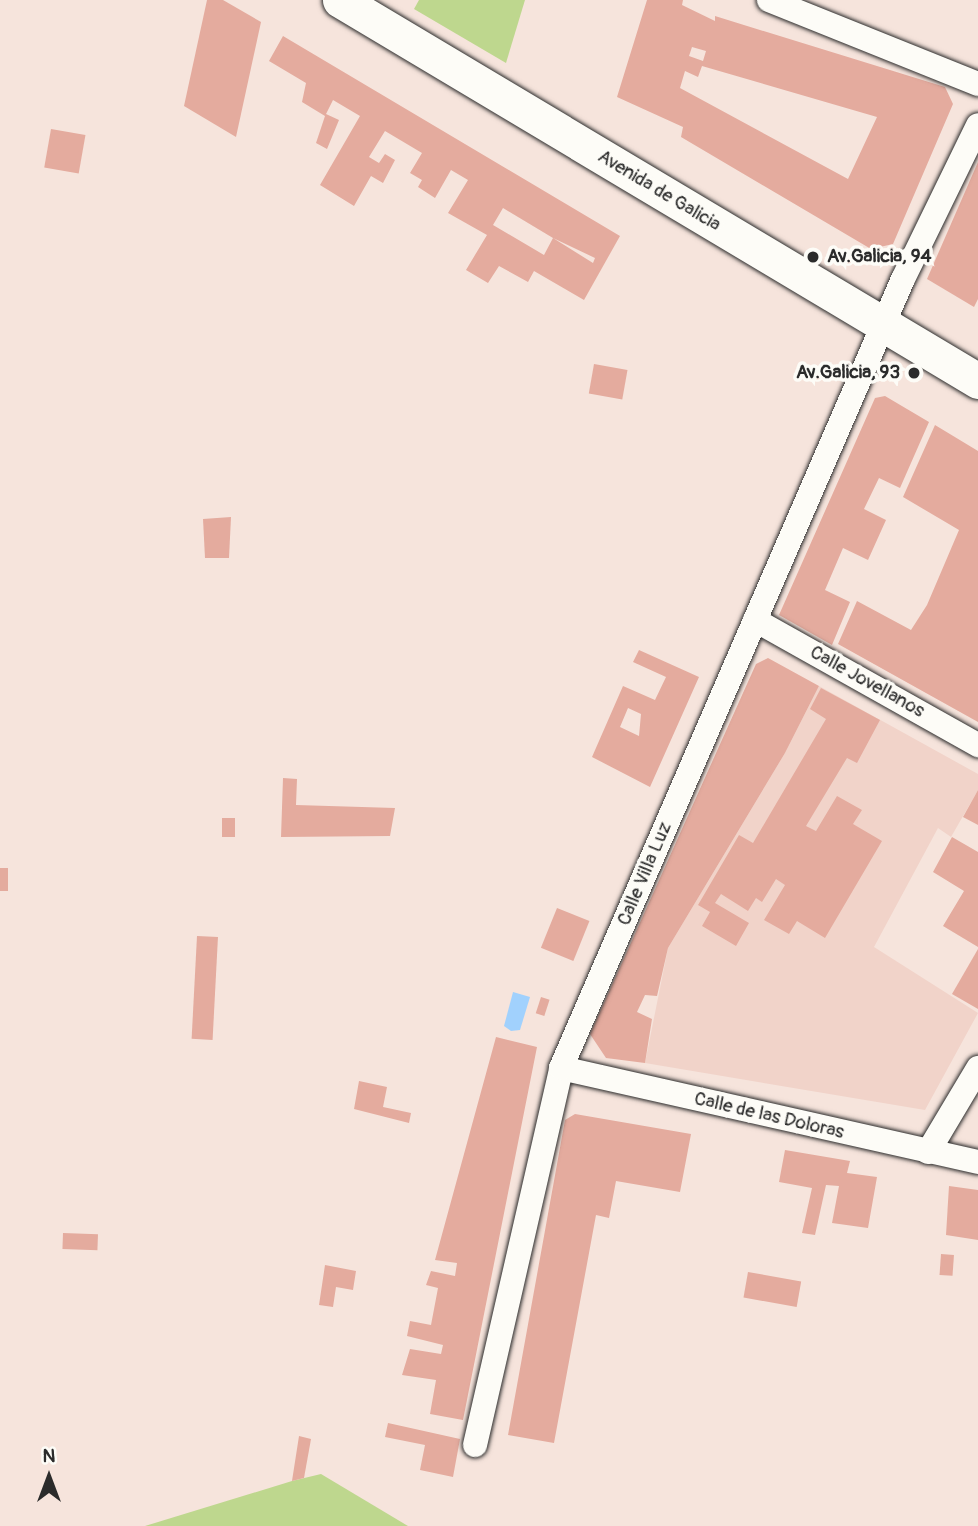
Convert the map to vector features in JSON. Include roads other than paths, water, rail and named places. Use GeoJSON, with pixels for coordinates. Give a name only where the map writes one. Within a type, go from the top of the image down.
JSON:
{"type":"FeatureCollection","features":[{"type":"Feature","properties":{"kind":"main road","name":"Avenida de Galicia"},"geometry":{"type":"LineString","coordinates":[[340,0],[978,382]]}},
{"type":"Feature","properties":{"kind":"street"},"geometry":{"type":"LineString","coordinates":[[769,0],[978,84]]}},
{"type":"Feature","properties":{"kind":"street","name":"Calle Villa Luz"},"geometry":{"type":"LineString","coordinates":[[475,1445],[561,1068],[883,325],[978,125]]}},
{"type":"Feature","properties":{"kind":"street","name":"Calle Jovellanos"},"geometry":{"type":"LineString","coordinates":[[755,620],[978,745]]}},
{"type":"Feature","properties":{"kind":"street","name":"Calle de las Doloras"},"geometry":{"type":"LineString","coordinates":[[561,1068],[978,1162]]}},
{"type":"Feature","properties":{"kind":"street"},"geometry":{"type":"LineString","coordinates":[[928,1152],[978,1068]]}},
{"type":"Feature","properties":{"kind":"water"},"geometry":{"type":"Polygon","coordinates":[[[513,992],[530,997],[520,1030],[511,1031],[504,1026],[513,992]]]}},
{"type":"Feature","properties":{"kind":"place","name":"Av.Galicia, 94"},"geometry":{"type":"Point","coordinates":[813,257]}},
{"type":"Feature","properties":{"kind":"place","name":"Av.Galicia, 93"},"geometry":{"type":"Point","coordinates":[914,373]}}]}
